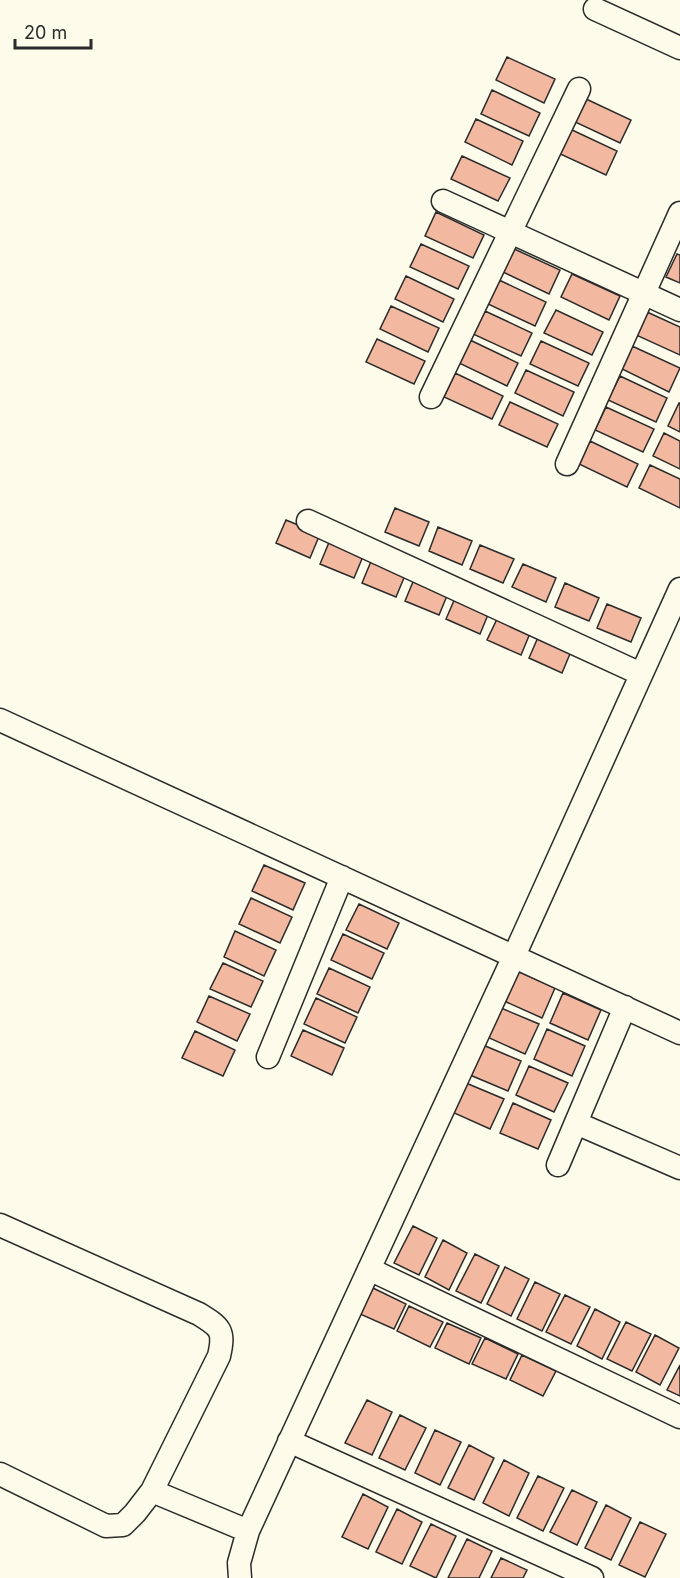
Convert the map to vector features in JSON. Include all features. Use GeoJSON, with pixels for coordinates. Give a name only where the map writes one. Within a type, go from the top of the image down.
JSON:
{"type":"FeatureCollection","features":[{"type":"Feature","properties":{"kind":"street"},"geometry":{"type":"LineString","coordinates":[[595,9],[680,48]]}},
{"type":"Feature","properties":{"kind":"street"},"geometry":{"type":"LineString","coordinates":[[431,397],[579,89]]}},
{"type":"Feature","properties":{"kind":"street"},"geometry":{"type":"LineString","coordinates":[[443,201],[680,310]]}},
{"type":"Feature","properties":{"kind":"street"},"geometry":{"type":"LineString","coordinates":[[567,464],[680,213]]}},
{"type":"Feature","properties":{"kind":"street"},"geometry":{"type":"LineString","coordinates":[[308,521],[641,674]]}},
{"type":"Feature","properties":{"kind":"street"},"geometry":{"type":"LineString","coordinates":[[240,1578],[239,1563],[248,1532],[680,589]]}},
{"type":"Feature","properties":{"kind":"street"},"geometry":{"type":"LineString","coordinates":[[0,720],[680,1033]]}},
{"type":"Feature","properties":{"kind":"street"},"geometry":{"type":"LineString","coordinates":[[268,1057],[342,877]]}},
{"type":"Feature","properties":{"kind":"street"},"geometry":{"type":"LineString","coordinates":[[558,1165],[625,1007]]}},
{"type":"Feature","properties":{"kind":"street"},"geometry":{"type":"LineString","coordinates":[[576,1123],[680,1168]]}},
{"type":"Feature","properties":{"kind":"street"},"geometry":{"type":"LineString","coordinates":[[0,1225],[199,1314],[216,1325],[223,1340],[219,1356],[152,1491],[123,1525],[106,1526],[0,1474]]}},
{"type":"Feature","properties":{"kind":"street"},"geometry":{"type":"LineString","coordinates":[[369,1269],[680,1417]]}},
{"type":"Feature","properties":{"kind":"street"},"geometry":{"type":"LineString","coordinates":[[289,1441],[592,1578]]}},
{"type":"Feature","properties":{"kind":"street"},"geometry":{"type":"LineString","coordinates":[[152,1491],[248,1532]]}},
{"type":"Feature","properties":{"kind":"building"},"geometry":{"type":"Polygon","coordinates":[[[507,57],[555,79],[544,103],[496,80],[507,57]]]}},
{"type":"Feature","properties":{"kind":"building"},"geometry":{"type":"Polygon","coordinates":[[[492,90],[540,113],[529,136],[481,114],[492,90]]]}},
{"type":"Feature","properties":{"kind":"building"},"geometry":{"type":"Polygon","coordinates":[[[584,98],[631,120],[620,143],[573,121],[584,98]]]}},
{"type":"Feature","properties":{"kind":"building"},"geometry":{"type":"Polygon","coordinates":[[[476,119],[523,141],[512,165],[465,142],[476,119]]]}},
{"type":"Feature","properties":{"kind":"building"},"geometry":{"type":"Polygon","coordinates":[[[570,129],[617,151],[606,175],[558,153],[570,129]]]}},
{"type":"Feature","properties":{"kind":"building"},"geometry":{"type":"Polygon","coordinates":[[[462,156],[510,178],[498,201],[451,179],[462,156]]]}},
{"type":"Feature","properties":{"kind":"building"},"geometry":{"type":"Polygon","coordinates":[[[436,212],[484,235],[473,258],[425,236],[436,212]]]}},
{"type":"Feature","properties":{"kind":"building"},"geometry":{"type":"Polygon","coordinates":[[[421,244],[469,266],[458,289],[410,267],[421,244]]]}},
{"type":"Feature","properties":{"kind":"building"},"geometry":{"type":"Polygon","coordinates":[[[512,248],[560,270],[549,294],[501,271],[512,248]]]}},
{"type":"Feature","properties":{"kind":"building"},"geometry":{"type":"Polygon","coordinates":[[[677,254],[680,255],[680,283],[666,277],[677,254]]]}},
{"type":"Feature","properties":{"kind":"building"},"geometry":{"type":"Polygon","coordinates":[[[572,274],[620,296],[609,320],[561,297],[572,274]]]}},
{"type":"Feature","properties":{"kind":"building"},"geometry":{"type":"Polygon","coordinates":[[[406,276],[454,299],[443,322],[395,299],[406,276]]]}},
{"type":"Feature","properties":{"kind":"building"},"geometry":{"type":"Polygon","coordinates":[[[499,280],[546,302],[535,326],[488,304],[499,280]]]}},
{"type":"Feature","properties":{"kind":"building"},"geometry":{"type":"Polygon","coordinates":[[[391,306],[439,328],[428,352],[380,329],[391,306]]]}},
{"type":"Feature","properties":{"kind":"building"},"geometry":{"type":"Polygon","coordinates":[[[556,310],[603,332],[592,355],[544,333],[556,310]]]}},
{"type":"Feature","properties":{"kind":"building"},"geometry":{"type":"Polygon","coordinates":[[[485,311],[532,333],[521,356],[473,334],[485,311]]]}},
{"type":"Feature","properties":{"kind":"building"},"geometry":{"type":"Polygon","coordinates":[[[647,312],[680,327],[680,355],[636,335],[647,312]]]}},
{"type":"Feature","properties":{"kind":"building"},"geometry":{"type":"Polygon","coordinates":[[[377,339],[425,361],[414,384],[366,362],[377,339]]]}},
{"type":"Feature","properties":{"kind":"building"},"geometry":{"type":"Polygon","coordinates":[[[470,340],[518,363],[507,386],[459,363],[470,340]]]}},
{"type":"Feature","properties":{"kind":"building"},"geometry":{"type":"Polygon","coordinates":[[[541,341],[589,363],[578,386],[530,364],[541,341]]]}},
{"type":"Feature","properties":{"kind":"building"},"geometry":{"type":"Polygon","coordinates":[[[632,346],[680,368],[669,392],[622,369],[632,346]]]}},
{"type":"Feature","properties":{"kind":"building"},"geometry":{"type":"Polygon","coordinates":[[[526,370],[574,392],[563,416],[515,393],[526,370]]]}},
{"type":"Feature","properties":{"kind":"building"},"geometry":{"type":"Polygon","coordinates":[[[455,373],[503,396],[492,419],[444,397],[455,373]]]}},
{"type":"Feature","properties":{"kind":"building"},"geometry":{"type":"Polygon","coordinates":[[[620,376],[667,398],[656,422],[608,400],[620,376]]]}},
{"type":"Feature","properties":{"kind":"building"},"geometry":{"type":"Polygon","coordinates":[[[510,402],[558,424],[547,447],[499,425],[510,402]]]}},
{"type":"Feature","properties":{"kind":"building"},"geometry":{"type":"Polygon","coordinates":[[[680,403],[680,432],[668,426],[680,403]]]}},
{"type":"Feature","properties":{"kind":"building"},"geometry":{"type":"Polygon","coordinates":[[[606,407],[654,429],[643,452],[595,430],[606,407]]]}},
{"type":"Feature","properties":{"kind":"building"},"geometry":{"type":"Polygon","coordinates":[[[664,433],[680,441],[680,469],[653,456],[664,433]]]}},
{"type":"Feature","properties":{"kind":"building"},"geometry":{"type":"Polygon","coordinates":[[[590,441],[638,464],[627,487],[579,464],[590,441]]]}},
{"type":"Feature","properties":{"kind":"building"},"geometry":{"type":"Polygon","coordinates":[[[650,465],[680,479],[680,508],[639,488],[650,465]]]}},
{"type":"Feature","properties":{"kind":"building"},"geometry":{"type":"Polygon","coordinates":[[[395,508],[429,522],[419,546],[385,532],[395,508]]]}},
{"type":"Feature","properties":{"kind":"building"},"geometry":{"type":"Polygon","coordinates":[[[286,520],[320,534],[310,558],[276,543],[286,520]]]}},
{"type":"Feature","properties":{"kind":"building"},"geometry":{"type":"Polygon","coordinates":[[[438,527],[472,541],[462,565],[429,551],[438,527]]]}},
{"type":"Feature","properties":{"kind":"building"},"geometry":{"type":"Polygon","coordinates":[[[330,540],[364,554],[354,578],[320,564],[330,540]]]}},
{"type":"Feature","properties":{"kind":"building"},"geometry":{"type":"Polygon","coordinates":[[[480,545],[514,559],[503,583],[470,569],[480,545]]]}},
{"type":"Feature","properties":{"kind":"building"},"geometry":{"type":"Polygon","coordinates":[[[372,559],[406,573],[396,597],[362,583],[372,559]]]}},
{"type":"Feature","properties":{"kind":"building"},"geometry":{"type":"Polygon","coordinates":[[[523,564],[556,578],[546,602],[512,587],[523,564]]]}},
{"type":"Feature","properties":{"kind":"building"},"geometry":{"type":"Polygon","coordinates":[[[415,577],[449,591],[439,615],[405,601],[415,577]]]}},
{"type":"Feature","properties":{"kind":"building"},"geometry":{"type":"Polygon","coordinates":[[[565,583],[599,598],[589,621],[555,607],[565,583]]]}},
{"type":"Feature","properties":{"kind":"building"},"geometry":{"type":"Polygon","coordinates":[[[456,596],[490,610],[480,634],[446,619],[456,596]]]}},
{"type":"Feature","properties":{"kind":"building"},"geometry":{"type":"Polygon","coordinates":[[[607,604],[641,618],[631,642],[597,628],[607,604]]]}},
{"type":"Feature","properties":{"kind":"building"},"geometry":{"type":"Polygon","coordinates":[[[498,617],[531,631],[521,655],[487,640],[498,617]]]}},
{"type":"Feature","properties":{"kind":"building"},"geometry":{"type":"Polygon","coordinates":[[[539,635],[572,649],[562,673],[529,658],[539,635]]]}},
{"type":"Feature","properties":{"kind":"building"},"geometry":{"type":"Polygon","coordinates":[[[264,865],[305,883],[293,910],[252,891],[264,865]]]}},
{"type":"Feature","properties":{"kind":"building"},"geometry":{"type":"Polygon","coordinates":[[[251,898],[292,917],[280,943],[239,924],[251,898]]]}},
{"type":"Feature","properties":{"kind":"building"},"geometry":{"type":"Polygon","coordinates":[[[359,904],[399,923],[387,949],[346,930],[359,904]]]}},
{"type":"Feature","properties":{"kind":"building"},"geometry":{"type":"Polygon","coordinates":[[[235,931],[276,950],[264,976],[224,957],[235,931]]]}},
{"type":"Feature","properties":{"kind":"building"},"geometry":{"type":"Polygon","coordinates":[[[343,934],[384,953],[372,979],[331,960],[343,934]]]}},
{"type":"Feature","properties":{"kind":"building"},"geometry":{"type":"Polygon","coordinates":[[[223,963],[263,981],[251,1007],[210,989],[223,963]]]}},
{"type":"Feature","properties":{"kind":"building"},"geometry":{"type":"Polygon","coordinates":[[[329,968],[370,987],[358,1013],[317,994],[329,968]]]}},
{"type":"Feature","properties":{"kind":"building"},"geometry":{"type":"Polygon","coordinates":[[[517,971],[555,988],[542,1018],[504,1001],[517,971]]]}},
{"type":"Feature","properties":{"kind":"building"},"geometry":{"type":"Polygon","coordinates":[[[563,993],[601,1010],[588,1040],[550,1023],[563,993]]]}},
{"type":"Feature","properties":{"kind":"building"},"geometry":{"type":"Polygon","coordinates":[[[209,996],[250,1014],[237,1041],[197,1022],[209,996]]]}},
{"type":"Feature","properties":{"kind":"building"},"geometry":{"type":"Polygon","coordinates":[[[316,998],[357,1017],[345,1043],[304,1024],[316,998]]]}},
{"type":"Feature","properties":{"kind":"building"},"geometry":{"type":"Polygon","coordinates":[[[501,1008],[539,1024],[525,1054],[487,1037],[501,1008]]]}},
{"type":"Feature","properties":{"kind":"building"},"geometry":{"type":"Polygon","coordinates":[[[547,1029],[585,1046],[572,1076],[534,1059],[547,1029]]]}},
{"type":"Feature","properties":{"kind":"building"},"geometry":{"type":"Polygon","coordinates":[[[303,1030],[344,1048],[332,1075],[291,1056],[303,1030]]]}},
{"type":"Feature","properties":{"kind":"building"},"geometry":{"type":"Polygon","coordinates":[[[195,1031],[235,1050],[223,1076],[182,1058],[195,1031]]]}},
{"type":"Feature","properties":{"kind":"building"},"geometry":{"type":"Polygon","coordinates":[[[483,1045],[521,1061],[508,1091],[470,1075],[483,1045]]]}},
{"type":"Feature","properties":{"kind":"building"},"geometry":{"type":"Polygon","coordinates":[[[529,1066],[568,1083],[554,1112],[516,1095],[529,1066]]]}},
{"type":"Feature","properties":{"kind":"building"},"geometry":{"type":"Polygon","coordinates":[[[466,1083],[504,1099],[490,1129],[452,1112],[466,1083]]]}},
{"type":"Feature","properties":{"kind":"building"},"geometry":{"type":"Polygon","coordinates":[[[513,1103],[551,1120],[538,1149],[500,1133],[513,1103]]]}},
{"type":"Feature","properties":{"kind":"building"},"geometry":{"type":"Polygon","coordinates":[[[413,1226],[437,1238],[419,1275],[394,1263],[413,1226]]]}},
{"type":"Feature","properties":{"kind":"building"},"geometry":{"type":"Polygon","coordinates":[[[443,1240],[467,1253],[449,1290],[425,1277],[443,1240]]]}},
{"type":"Feature","properties":{"kind":"building"},"geometry":{"type":"Polygon","coordinates":[[[475,1254],[499,1266],[481,1303],[456,1291],[475,1254]]]}},
{"type":"Feature","properties":{"kind":"building"},"geometry":{"type":"Polygon","coordinates":[[[505,1267],[529,1279],[511,1316],[487,1304],[505,1267]]]}},
{"type":"Feature","properties":{"kind":"building"},"geometry":{"type":"Polygon","coordinates":[[[535,1282],[560,1294],[542,1331],[517,1319],[535,1282]]]}},
{"type":"Feature","properties":{"kind":"building"},"geometry":{"type":"Polygon","coordinates":[[[373,1288],[406,1304],[394,1329],[360,1314],[373,1288]]]}},
{"type":"Feature","properties":{"kind":"building"},"geometry":{"type":"Polygon","coordinates":[[[565,1295],[590,1307],[571,1344],[546,1332],[565,1295]]]}},
{"type":"Feature","properties":{"kind":"building"},"geometry":{"type":"Polygon","coordinates":[[[409,1306],[443,1322],[430,1347],[397,1331],[409,1306]]]}},
{"type":"Feature","properties":{"kind":"building"},"geometry":{"type":"Polygon","coordinates":[[[595,1309],[620,1322],[602,1359],[577,1346],[595,1309]]]}},
{"type":"Feature","properties":{"kind":"building"},"geometry":{"type":"Polygon","coordinates":[[[626,1322],[651,1334],[632,1371],[607,1359],[626,1322]]]}},
{"type":"Feature","properties":{"kind":"building"},"geometry":{"type":"Polygon","coordinates":[[[447,1323],[481,1338],[469,1364],[435,1348],[447,1323]]]}},
{"type":"Feature","properties":{"kind":"building"},"geometry":{"type":"Polygon","coordinates":[[[655,1335],[679,1348],[660,1385],[636,1372],[655,1335]]]}},
{"type":"Feature","properties":{"kind":"building"},"geometry":{"type":"Polygon","coordinates":[[[485,1338],[518,1354],[506,1379],[472,1364],[485,1338]]]}},
{"type":"Feature","properties":{"kind":"building"},"geometry":{"type":"Polygon","coordinates":[[[522,1355],[556,1371],[543,1396],[510,1380],[522,1355]]]}},
{"type":"Feature","properties":{"kind":"building"},"geometry":{"type":"Polygon","coordinates":[[[680,1365],[680,1396],[667,1390],[680,1365]]]}},
{"type":"Feature","properties":{"kind":"building"},"geometry":{"type":"Polygon","coordinates":[[[367,1400],[392,1412],[372,1455],[345,1443],[367,1400]]]}},
{"type":"Feature","properties":{"kind":"building"},"geometry":{"type":"Polygon","coordinates":[[[400,1415],[426,1428],[405,1470],[379,1458],[400,1415]]]}},
{"type":"Feature","properties":{"kind":"building"},"geometry":{"type":"Polygon","coordinates":[[[435,1430],[461,1442],[440,1485],[415,1473],[435,1430]]]}},
{"type":"Feature","properties":{"kind":"building"},"geometry":{"type":"Polygon","coordinates":[[[469,1445],[494,1458],[474,1500],[448,1488],[469,1445]]]}},
{"type":"Feature","properties":{"kind":"building"},"geometry":{"type":"Polygon","coordinates":[[[504,1460],[529,1473],[509,1516],[483,1503],[504,1460]]]}},
{"type":"Feature","properties":{"kind":"building"},"geometry":{"type":"Polygon","coordinates":[[[538,1476],[564,1488],[543,1531],[517,1518],[538,1476]]]}},
{"type":"Feature","properties":{"kind":"building"},"geometry":{"type":"Polygon","coordinates":[[[572,1490],[597,1502],[577,1545],[550,1532],[572,1490]]]}},
{"type":"Feature","properties":{"kind":"building"},"geometry":{"type":"Polygon","coordinates":[[[363,1494],[388,1507],[368,1549],[342,1537],[363,1494]]]}},
{"type":"Feature","properties":{"kind":"building"},"geometry":{"type":"Polygon","coordinates":[[[606,1505],[631,1518],[611,1560],[585,1548],[606,1505]]]}},
{"type":"Feature","properties":{"kind":"building"},"geometry":{"type":"Polygon","coordinates":[[[397,1509],[422,1522],[402,1564],[376,1552],[397,1509]]]}},
{"type":"Feature","properties":{"kind":"building"},"geometry":{"type":"Polygon","coordinates":[[[640,1522],[666,1534],[645,1577],[619,1565],[640,1522]]]}},
{"type":"Feature","properties":{"kind":"building"},"geometry":{"type":"Polygon","coordinates":[[[431,1524],[456,1536],[436,1578],[410,1566],[431,1524]]]}},
{"type":"Feature","properties":{"kind":"building"},"geometry":{"type":"Polygon","coordinates":[[[467,1539],[492,1551],[479,1578],[448,1578],[467,1539]]]}},
{"type":"Feature","properties":{"kind":"building"},"geometry":{"type":"Polygon","coordinates":[[[501,1558],[527,1570],[523,1578],[491,1578],[501,1558]]]}}]}
